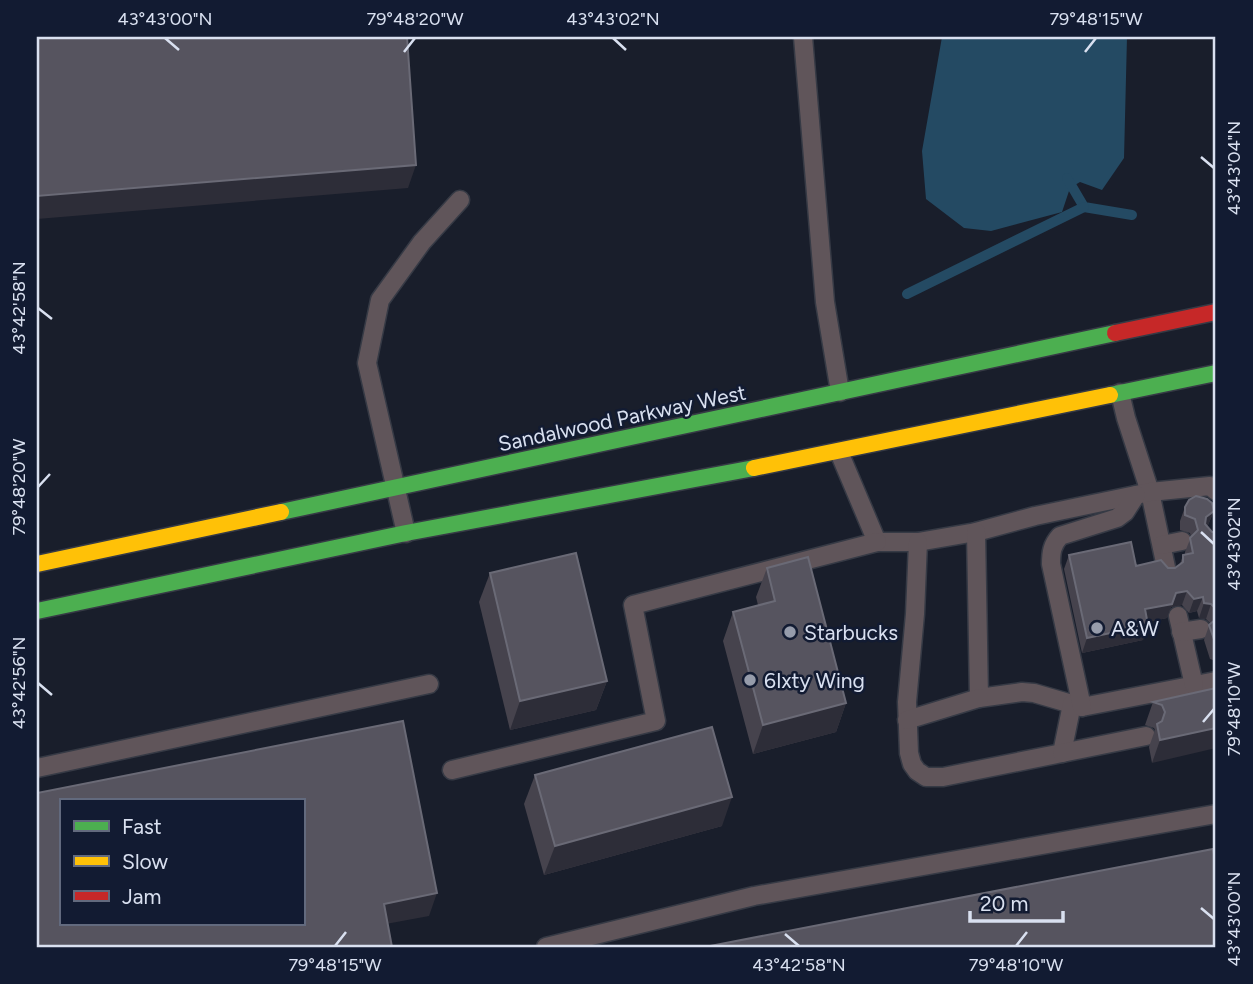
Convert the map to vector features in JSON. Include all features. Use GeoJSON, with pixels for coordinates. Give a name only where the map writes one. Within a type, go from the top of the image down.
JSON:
{"type":"FeatureCollection","features":[{"type":"Feature","properties":{"kind":"main road","name":"Sandalwood Parkway West"},"geometry":{"type":"LineString","coordinates":[[37,564],[1216,312]]}},
{"type":"Feature","properties":{"kind":"main road"},"geometry":{"type":"LineString","coordinates":[[37,611],[407,533],[839,452],[1216,373]]}},
{"type":"Feature","properties":{"kind":"lane"},"geometry":{"type":"LineString","coordinates":[[803,37],[824,302],[840,392]]}},
{"type":"Feature","properties":{"kind":"lane"},"geometry":{"type":"LineString","coordinates":[[407,533],[367,363],[380,300],[422,242],[460,200]]}},
{"type":"Feature","properties":{"kind":"lane"},"geometry":{"type":"LineString","coordinates":[[1120,393],[1143,493],[1162,545],[1167,572]]}},
{"type":"Feature","properties":{"kind":"lane"},"geometry":{"type":"LineString","coordinates":[[839,452],[877,542]]}},
{"type":"Feature","properties":{"kind":"lane"},"geometry":{"type":"LineString","coordinates":[[452,770],[656,721],[633,606],[877,542],[918,542],[976,532],[1035,516],[1143,493],[1210,486],[1216,491]]}},
{"type":"Feature","properties":{"kind":"lane"},"geometry":{"type":"LineString","coordinates":[[1062,753],[1077,706],[1051,564],[1051,551],[1060,536],[1117,518],[1143,493]]}},
{"type":"Feature","properties":{"kind":"lane"},"geometry":{"type":"LineString","coordinates":[[976,532],[979,698]]}},
{"type":"Feature","properties":{"kind":"lane"},"geometry":{"type":"LineString","coordinates":[[1162,545],[1182,541]]}},
{"type":"Feature","properties":{"kind":"lane"},"geometry":{"type":"LineString","coordinates":[[918,542],[915,614],[906,702],[909,753],[917,771],[926,777],[943,777],[1146,736]]}},
{"type":"Feature","properties":{"kind":"lane"},"geometry":{"type":"LineString","coordinates":[[1194,685],[1180,624],[1201,629]]}},
{"type":"Feature","properties":{"kind":"lane"},"geometry":{"type":"LineString","coordinates":[[907,720],[979,698],[1022,692],[1048,696],[1077,706],[1216,681]]}},
{"type":"Feature","properties":{"kind":"lane"},"geometry":{"type":"LineString","coordinates":[[37,768],[429,684]]}},
{"type":"Feature","properties":{"kind":"lane"},"geometry":{"type":"LineString","coordinates":[[546,947],[754,896],[1216,814]]}},
{"type":"Feature","properties":{"kind":"water"},"geometry":{"type":"Polygon","coordinates":[[[942,37],[1127,37],[1124,158],[1102,190],[1080,182],[1070,188],[1062,212],[991,231],[964,228],[926,199],[922,151],[942,37]]]}},
{"type":"Feature","properties":{"kind":"building"},"geometry":{"type":"Polygon","coordinates":[[[37,37],[407,37],[416,165],[37,196],[37,37]]]}},
{"type":"Feature","properties":{"kind":"building"},"geometry":{"type":"Polygon","coordinates":[[[1196,496],[1212,503],[1214,511],[1206,517],[1205,524],[1212,532],[1216,532],[1216,613],[1211,604],[1204,603],[1203,597],[1194,599],[1187,591],[1176,593],[1172,604],[1145,609],[1148,625],[1087,638],[1069,555],[1131,542],[1136,566],[1161,560],[1168,568],[1175,568],[1183,562],[1183,555],[1193,553],[1190,538],[1198,530],[1195,519],[1185,515],[1185,507],[1189,500],[1196,496]]]}},
{"type":"Feature","properties":{"kind":"building"},"geometry":{"type":"Polygon","coordinates":[[[576,553],[607,681],[520,701],[490,573],[576,553]]]}},
{"type":"Feature","properties":{"kind":"building"},"geometry":{"type":"Polygon","coordinates":[[[808,557],[846,703],[763,725],[733,612],[775,601],[767,568],[808,557]]]}},
{"type":"Feature","properties":{"kind":"building"},"geometry":{"type":"Polygon","coordinates":[[[1216,619],[1216,645],[1209,625],[1216,619]]]}},
{"type":"Feature","properties":{"kind":"building"},"geometry":{"type":"Polygon","coordinates":[[[1216,688],[1216,728],[1160,740],[1157,724],[1162,721],[1165,712],[1162,705],[1153,702],[1216,688]]]}},
{"type":"Feature","properties":{"kind":"building"},"geometry":{"type":"Polygon","coordinates":[[[403,721],[437,893],[384,904],[392,947],[37,947],[37,793],[403,721]]]}},
{"type":"Feature","properties":{"kind":"building"},"geometry":{"type":"Polygon","coordinates":[[[712,727],[732,797],[555,846],[535,775],[712,727]]]}},
{"type":"Feature","properties":{"kind":"building"},"geometry":{"type":"Polygon","coordinates":[[[1213,849],[1216,865],[1216,947],[705,947],[1213,849]]]}},
{"type":"Feature","properties":{"kind":"waterway"},"geometry":{"type":"LineString","coordinates":[[1067,178],[1084,207],[1132,215]]}},
{"type":"Feature","properties":{"kind":"waterway"},"geometry":{"type":"LineString","coordinates":[[907,294],[1084,207]]}},
{"type":"Feature","properties":{"kind":"traffic: fast"},"geometry":{"type":"LineString","coordinates":[[281,512],[1115,333]]}},
{"type":"Feature","properties":{"kind":"traffic: fast"},"geometry":{"type":"LineString","coordinates":[[1110,395],[1216,373]]}},
{"type":"Feature","properties":{"kind":"traffic: fast"},"geometry":{"type":"LineString","coordinates":[[37,611],[406,533],[754,468]]}},
{"type":"Feature","properties":{"kind":"traffic: slow"},"geometry":{"type":"LineString","coordinates":[[754,468],[1110,395]]}},
{"type":"Feature","properties":{"kind":"traffic: slow"},"geometry":{"type":"LineString","coordinates":[[37,564],[281,512]]}},
{"type":"Feature","properties":{"kind":"traffic: jam"},"geometry":{"type":"LineString","coordinates":[[1115,333],[1216,312]]}},
{"type":"Feature","properties":{"kind":"place","name":"A&W"},"geometry":{"type":"Point","coordinates":[1097,628]}},
{"type":"Feature","properties":{"kind":"place","name":"Starbucks"},"geometry":{"type":"Point","coordinates":[790,632]}},
{"type":"Feature","properties":{"kind":"place","name":"6Ixty Wing"},"geometry":{"type":"Point","coordinates":[750,680]}}]}
